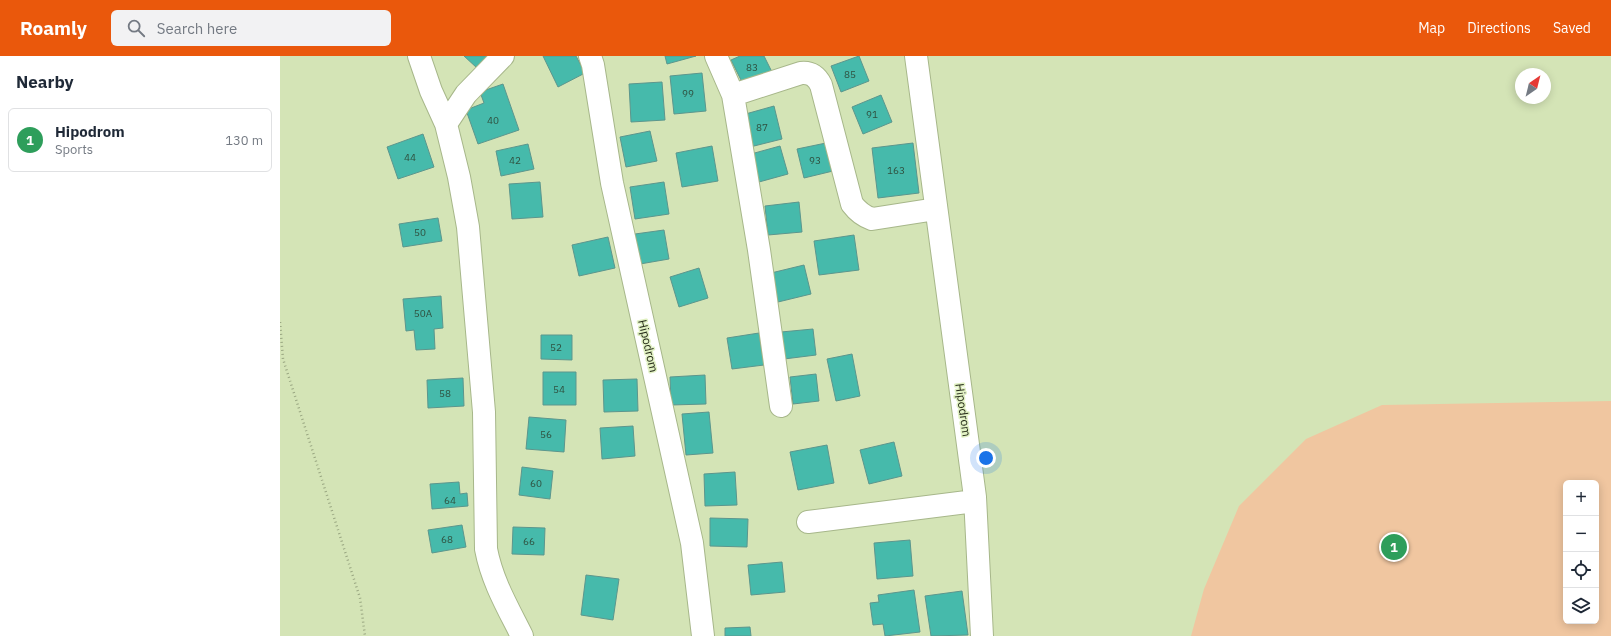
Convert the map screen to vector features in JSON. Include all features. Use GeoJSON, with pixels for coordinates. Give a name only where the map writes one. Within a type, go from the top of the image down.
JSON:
{"type":"FeatureCollection","features":[{"type":"Feature","properties":{"kind":"street"},"geometry":{"type":"LineString","coordinates":[[420,56],[431,91],[446,124],[459,177],[468,227],[484,412],[486,549],[490,568],[522,636]]}},
{"type":"Feature","properties":{"kind":"street"},"geometry":{"type":"LineString","coordinates":[[446,124],[466,94],[503,56]]}},
{"type":"Feature","properties":{"kind":"street","name":"Hipodrom"},"geometry":{"type":"LineString","coordinates":[[590,56],[593,65],[612,183],[692,543],[703,636]]}},
{"type":"Feature","properties":{"kind":"street"},"geometry":{"type":"LineString","coordinates":[[716,56],[733,95],[759,250],[781,406]]}},
{"type":"Feature","properties":{"kind":"street","name":"Hipodrom"},"geometry":{"type":"LineString","coordinates":[[916,56],[974,497],[982,636]]}},
{"type":"Feature","properties":{"kind":"street"},"geometry":{"type":"LineString","coordinates":[[733,95],[801,73],[811,74],[821,85],[852,204],[857,211],[864,217],[872,219],[936,209]]}},
{"type":"Feature","properties":{"kind":"street"},"geometry":{"type":"LineString","coordinates":[[808,522],[967,502],[974,497]]}},
{"type":"Feature","properties":{"kind":"path"},"geometry":{"type":"LineString","coordinates":[[280,322],[283,359],[360,598],[365,636]]}},
{"type":"Feature","properties":{"kind":"shaded area"},"geometry":{"type":"Polygon","coordinates":[[[1611,401],[1611,636],[1191,636],[1204,589],[1239,506],[1306,439],[1382,405],[1611,401]]]}},
{"type":"Feature","properties":{"kind":"building"},"geometry":{"type":"Polygon","coordinates":[[[464,56],[488,56],[477,68],[464,56]]]}},
{"type":"Feature","properties":{"kind":"building"},"geometry":{"type":"Polygon","coordinates":[[[543,56],[576,56],[585,73],[558,87],[543,56]]]}},
{"type":"Feature","properties":{"kind":"building"},"geometry":{"type":"Polygon","coordinates":[[[665,56],[696,56],[667,64],[665,56]]]}},
{"type":"Feature","properties":{"kind":"building"},"geometry":{"type":"Polygon","coordinates":[[[740,56],[764,56],[773,74],[745,88],[731,60],[740,56]]]}},
{"type":"Feature","properties":{"kind":"building"},"geometry":{"type":"Polygon","coordinates":[[[859,56],[869,81],[841,92],[831,66],[859,56]]]}},
{"type":"Feature","properties":{"kind":"building"},"geometry":{"type":"Polygon","coordinates":[[[702,73],[706,111],[674,114],[670,76],[702,73]]]}},
{"type":"Feature","properties":{"kind":"building"},"geometry":{"type":"Polygon","coordinates":[[[662,82],[665,120],[631,122],[629,84],[662,82]]]}},
{"type":"Feature","properties":{"kind":"building"},"geometry":{"type":"Polygon","coordinates":[[[503,84],[519,130],[478,144],[466,110],[484,103],[480,92],[503,84]]]}},
{"type":"Feature","properties":{"kind":"building"},"geometry":{"type":"Polygon","coordinates":[[[881,95],[892,122],[863,134],[852,107],[881,95]]]}},
{"type":"Feature","properties":{"kind":"building"},"geometry":{"type":"Polygon","coordinates":[[[774,106],[782,139],[750,147],[742,115],[774,106]]]}},
{"type":"Feature","properties":{"kind":"building"},"geometry":{"type":"Polygon","coordinates":[[[650,131],[657,161],[626,167],[620,137],[650,131]]]}},
{"type":"Feature","properties":{"kind":"building"},"geometry":{"type":"Polygon","coordinates":[[[423,134],[434,167],[398,179],[387,147],[423,134]]]}},
{"type":"Feature","properties":{"kind":"building"},"geometry":{"type":"Polygon","coordinates":[[[826,143],[833,171],[804,178],[797,149],[826,143]]]}},
{"type":"Feature","properties":{"kind":"building"},"geometry":{"type":"Polygon","coordinates":[[[913,143],[919,193],[878,198],[872,148],[913,143]]]}},
{"type":"Feature","properties":{"kind":"building"},"geometry":{"type":"Polygon","coordinates":[[[528,144],[534,169],[501,176],[496,151],[528,144]]]}},
{"type":"Feature","properties":{"kind":"building"},"geometry":{"type":"Polygon","coordinates":[[[712,146],[718,181],[682,187],[676,153],[712,146]]]}},
{"type":"Feature","properties":{"kind":"building"},"geometry":{"type":"Polygon","coordinates":[[[780,146],[788,174],[759,182],[751,154],[780,146]]]}},
{"type":"Feature","properties":{"kind":"building"},"geometry":{"type":"Polygon","coordinates":[[[540,182],[543,217],[512,219],[509,184],[540,182]]]}},
{"type":"Feature","properties":{"kind":"building"},"geometry":{"type":"Polygon","coordinates":[[[664,182],[669,214],[635,219],[630,187],[664,182]]]}},
{"type":"Feature","properties":{"kind":"building"},"geometry":{"type":"Polygon","coordinates":[[[799,202],[802,232],[768,235],[765,206],[799,202]]]}},
{"type":"Feature","properties":{"kind":"building"},"geometry":{"type":"Polygon","coordinates":[[[438,218],[442,241],[403,247],[399,224],[438,218]]]}},
{"type":"Feature","properties":{"kind":"building"},"geometry":{"type":"Polygon","coordinates":[[[664,230],[669,259],[640,264],[635,234],[664,230]]]}},
{"type":"Feature","properties":{"kind":"building"},"geometry":{"type":"Polygon","coordinates":[[[854,235],[859,270],[819,275],[814,241],[854,235]]]}},
{"type":"Feature","properties":{"kind":"building"},"geometry":{"type":"Polygon","coordinates":[[[608,237],[615,268],[579,276],[572,245],[608,237]]]}},
{"type":"Feature","properties":{"kind":"building"},"geometry":{"type":"Polygon","coordinates":[[[804,265],[811,294],[778,302],[771,273],[804,265]]]}},
{"type":"Feature","properties":{"kind":"building"},"geometry":{"type":"Polygon","coordinates":[[[699,268],[708,298],[679,307],[670,277],[699,268]]]}},
{"type":"Feature","properties":{"kind":"building"},"geometry":{"type":"Polygon","coordinates":[[[441,296],[443,328],[434,329],[435,349],[416,350],[414,330],[406,331],[403,299],[441,296]]]}},
{"type":"Feature","properties":{"kind":"building"},"geometry":{"type":"Polygon","coordinates":[[[813,329],[816,355],[784,359],[781,332],[813,329]]]}},
{"type":"Feature","properties":{"kind":"building"},"geometry":{"type":"Polygon","coordinates":[[[759,333],[764,365],[732,369],[727,338],[759,333]]]}},
{"type":"Feature","properties":{"kind":"building"},"geometry":{"type":"Polygon","coordinates":[[[541,335],[572,335],[572,360],[541,359],[541,335]]]}},
{"type":"Feature","properties":{"kind":"building"},"geometry":{"type":"Polygon","coordinates":[[[852,354],[860,396],[836,401],[827,359],[852,354]]]}},
{"type":"Feature","properties":{"kind":"building"},"geometry":{"type":"Polygon","coordinates":[[[543,372],[576,372],[576,405],[543,405],[543,372]]]}},
{"type":"Feature","properties":{"kind":"building"},"geometry":{"type":"Polygon","coordinates":[[[816,374],[819,401],[793,404],[790,377],[816,374]]]}},
{"type":"Feature","properties":{"kind":"building"},"geometry":{"type":"Polygon","coordinates":[[[705,375],[706,404],[671,405],[670,377],[705,375]]]}},
{"type":"Feature","properties":{"kind":"building"},"geometry":{"type":"Polygon","coordinates":[[[463,378],[464,406],[428,408],[427,380],[463,378]]]}},
{"type":"Feature","properties":{"kind":"building"},"geometry":{"type":"Polygon","coordinates":[[[637,379],[638,411],[604,412],[603,380],[637,379]]]}},
{"type":"Feature","properties":{"kind":"building"},"geometry":{"type":"Polygon","coordinates":[[[709,412],[713,453],[686,455],[682,414],[709,412]]]}},
{"type":"Feature","properties":{"kind":"building"},"geometry":{"type":"Polygon","coordinates":[[[529,417],[566,420],[564,452],[526,449],[529,417]]]}},
{"type":"Feature","properties":{"kind":"building"},"geometry":{"type":"Polygon","coordinates":[[[633,426],[635,456],[602,459],[600,428],[633,426]]]}},
{"type":"Feature","properties":{"kind":"building"},"geometry":{"type":"Polygon","coordinates":[[[894,442],[902,476],[869,484],[860,450],[894,442]]]}},
{"type":"Feature","properties":{"kind":"building"},"geometry":{"type":"Polygon","coordinates":[[[827,445],[834,483],[798,490],[790,452],[827,445]]]}},
{"type":"Feature","properties":{"kind":"building"},"geometry":{"type":"Polygon","coordinates":[[[522,467],[553,471],[550,499],[519,495],[522,467]]]}},
{"type":"Feature","properties":{"kind":"building"},"geometry":{"type":"Polygon","coordinates":[[[735,472],[737,505],[705,506],[704,474],[735,472]]]}},
{"type":"Feature","properties":{"kind":"building"},"geometry":{"type":"Polygon","coordinates":[[[459,482],[460,494],[467,493],[468,506],[432,509],[430,484],[459,482]]]}},
{"type":"Feature","properties":{"kind":"building"},"geometry":{"type":"Polygon","coordinates":[[[710,518],[748,519],[747,547],[710,546],[710,518]]]}},
{"type":"Feature","properties":{"kind":"building"},"geometry":{"type":"Polygon","coordinates":[[[462,525],[466,547],[432,553],[428,530],[462,525]]]}},
{"type":"Feature","properties":{"kind":"building"},"geometry":{"type":"Polygon","coordinates":[[[513,527],[545,528],[544,555],[512,554],[513,527]]]}},
{"type":"Feature","properties":{"kind":"building"},"geometry":{"type":"Polygon","coordinates":[[[910,540],[913,576],[877,579],[874,543],[910,540]]]}},
{"type":"Feature","properties":{"kind":"building"},"geometry":{"type":"Polygon","coordinates":[[[782,562],[785,592],[751,595],[748,565],[782,562]]]}},
{"type":"Feature","properties":{"kind":"building"},"geometry":{"type":"Polygon","coordinates":[[[586,575],[619,579],[613,620],[581,615],[586,575]]]}},
{"type":"Feature","properties":{"kind":"building"},"geometry":{"type":"Polygon","coordinates":[[[914,590],[920,632],[885,636],[883,624],[873,625],[870,603],[879,602],[878,595],[914,590]]]}},
{"type":"Feature","properties":{"kind":"building"},"geometry":{"type":"Polygon","coordinates":[[[962,591],[968,635],[931,636],[925,596],[962,591]]]}},
{"type":"Feature","properties":{"kind":"building"},"geometry":{"type":"Polygon","coordinates":[[[750,627],[751,636],[725,636],[725,628],[750,627]]]}},
{"type":"Feature","properties":{"kind":"place","name":"Hipodrom"},"geometry":{"type":"Point","coordinates":[1394,547]}}]}
